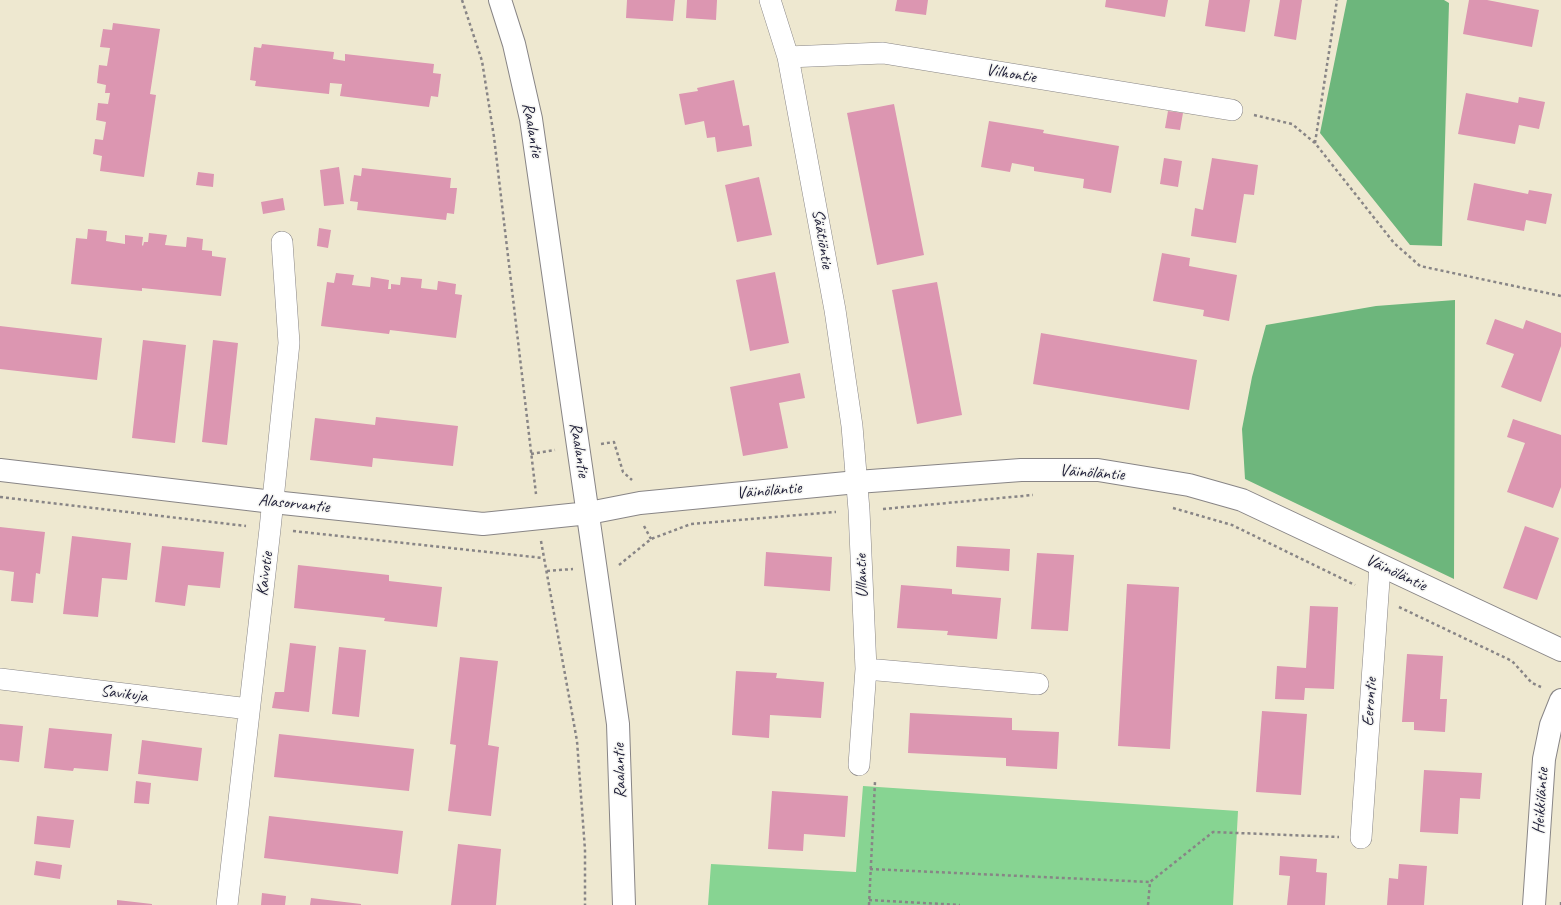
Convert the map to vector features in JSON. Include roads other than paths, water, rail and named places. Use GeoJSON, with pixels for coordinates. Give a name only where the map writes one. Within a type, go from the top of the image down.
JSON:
{"type":"FeatureCollection","features":[{"type":"Feature","properties":{"kind":"street","name":"Raalantie"},"geometry":{"type":"LineString","coordinates":[[500,0],[514,44],[531,119],[578,447],[589,513],[618,724],[624,905]]}},
{"type":"Feature","properties":{"kind":"street","name":"Säätiöntie"},"geometry":{"type":"LineString","coordinates":[[770,0],[788,57],[835,310],[852,426],[857,482]]}},
{"type":"Feature","properties":{"kind":"street","name":"Vilhontie"},"geometry":{"type":"LineString","coordinates":[[788,57],[883,53],[1232,110]]}},
{"type":"Feature","properties":{"kind":"street","name":"Kaivotie"},"geometry":{"type":"LineString","coordinates":[[227,905],[273,502],[289,343],[282,242]]}},
{"type":"Feature","properties":{"kind":"street","name":"Alasorvantie"},"geometry":{"type":"LineString","coordinates":[[0,470],[273,502],[483,524],[589,513]]}},
{"type":"Feature","properties":{"kind":"street","name":"Väinöläntie"},"geometry":{"type":"LineString","coordinates":[[589,513],[640,503],[857,482],[1021,470],[1098,470],[1189,485],[1242,500],[1561,650]]}},
{"type":"Feature","properties":{"kind":"street","name":"Ullantie"},"geometry":{"type":"LineString","coordinates":[[857,482],[866,669],[858,765]]}},
{"type":"Feature","properties":{"kind":"street","name":"Eerontie"},"geometry":{"type":"LineString","coordinates":[[1361,838],[1380,566]]}},
{"type":"Feature","properties":{"kind":"street"},"geometry":{"type":"LineString","coordinates":[[866,669],[1038,684]]}},
{"type":"Feature","properties":{"kind":"street","name":"Savikuja"},"geometry":{"type":"LineString","coordinates":[[0,679],[249,709]]}},
{"type":"Feature","properties":{"kind":"street","name":"Heikkiläntie"},"geometry":{"type":"LineString","coordinates":[[1534,905],[1544,759],[1551,726],[1554,695]]}}]}
